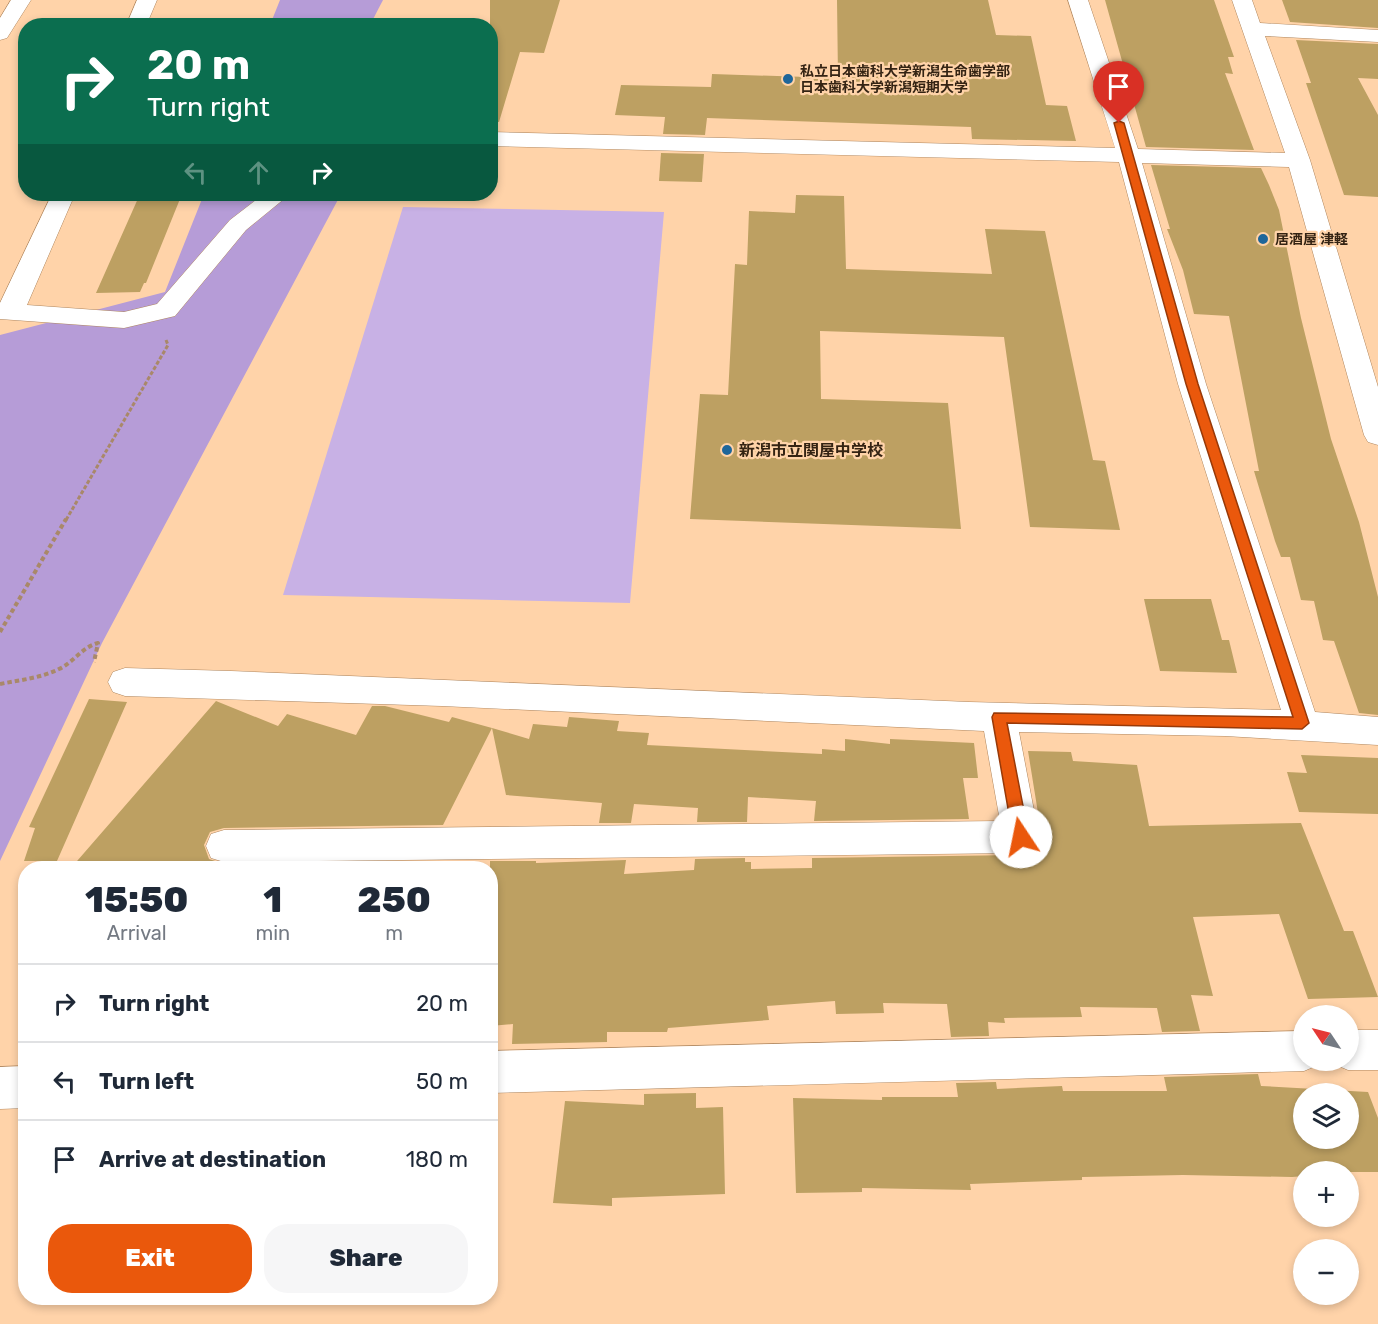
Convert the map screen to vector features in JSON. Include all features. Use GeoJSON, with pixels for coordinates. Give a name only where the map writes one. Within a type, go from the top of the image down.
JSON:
{"type":"FeatureCollection","features":[{"type":"Feature","properties":{"kind":"street"},"geometry":{"type":"LineString","coordinates":[[0,34],[21,0]]}},
{"type":"Feature","properties":{"kind":"street"},"geometry":{"type":"LineString","coordinates":[[139,18],[147,0]]}},
{"type":"Feature","properties":{"kind":"street"},"geometry":{"type":"LineString","coordinates":[[1078,0],[1115,107],[1192,384],[1302,723]]}},
{"type":"Feature","properties":{"kind":"street"},"geometry":{"type":"LineString","coordinates":[[1242,0],[1299,160],[1378,435]]}},
{"type":"Feature","properties":{"kind":"street"},"geometry":{"type":"LineString","coordinates":[[1254,29],[1378,36]]}},
{"type":"Feature","properties":{"kind":"street"},"geometry":{"type":"LineString","coordinates":[[498,139],[1299,160]]}},
{"type":"Feature","properties":{"kind":"street"},"geometry":{"type":"LineString","coordinates":[[60,201],[6,311],[124,320],[166,310],[238,225],[269,201]]}},
{"type":"Feature","properties":{"kind":"street"},"geometry":{"type":"LineString","coordinates":[[125,682],[999,717],[1302,723],[1378,731]]}},
{"type":"Feature","properties":{"kind":"street"},"geometry":{"type":"LineString","coordinates":[[224,846],[1021,837],[999,717]]}},
{"type":"Feature","properties":{"kind":"street"},"geometry":{"type":"LineString","coordinates":[[1359,1050],[1378,1050]]}},
{"type":"Feature","properties":{"kind":"street"},"geometry":{"type":"LineString","coordinates":[[498,1072],[1293,1051]]}},
{"type":"Feature","properties":{"kind":"street"},"geometry":{"type":"LineString","coordinates":[[0,1088],[18,1087]]}},
{"type":"Feature","properties":{"kind":"path"},"geometry":{"type":"LineString","coordinates":[[0,632],[168,345],[154,313]]}},
{"type":"Feature","properties":{"kind":"shaded area"},"geometry":{"type":"Polygon","coordinates":[[[280,0],[383,0],[374,18],[273,18],[280,0]]]}},
{"type":"Feature","properties":{"kind":"shaded area"},"geometry":{"type":"Polygon","coordinates":[[[201,201],[337,201],[102,643],[0,861],[0,335],[165,292],[201,201]]]}},
{"type":"Feature","properties":{"kind":"shaded area"},"geometry":{"type":"Polygon","coordinates":[[[403,207],[664,212],[630,603],[283,595],[403,207]]]}},
{"type":"Feature","properties":{"kind":"building"},"geometry":{"type":"Polygon","coordinates":[[[490,0],[560,0],[544,53],[520,52],[499,122],[498,18],[490,18],[490,0]]]}},
{"type":"Feature","properties":{"kind":"building"},"geometry":{"type":"Polygon","coordinates":[[[837,0],[988,0],[996,35],[1031,36],[1046,105],[1067,106],[1076,141],[972,139],[971,127],[707,118],[705,135],[663,134],[665,117],[615,115],[621,85],[711,87],[712,74],[838,78],[837,0]]]}},
{"type":"Feature","properties":{"kind":"building"},"geometry":{"type":"Polygon","coordinates":[[[1105,0],[1214,0],[1234,57],[1228,57],[1233,74],[1225,73],[1254,150],[1146,147],[1105,0]]]}},
{"type":"Feature","properties":{"kind":"building"},"geometry":{"type":"Polygon","coordinates":[[[1282,0],[1378,0],[1378,28],[1290,22],[1282,0]]]}},
{"type":"Feature","properties":{"kind":"building"},"geometry":{"type":"Polygon","coordinates":[[[1296,40],[1378,44],[1378,79],[1358,78],[1378,115],[1378,197],[1344,195],[1306,83],[1311,83],[1296,40]]]}},
{"type":"Feature","properties":{"kind":"building"},"geometry":{"type":"Polygon","coordinates":[[[661,153],[704,154],[702,182],[659,181],[661,153]]]}},
{"type":"Feature","properties":{"kind":"building"},"geometry":{"type":"Polygon","coordinates":[[[1151,165],[1261,168],[1269,185],[1279,210],[1301,318],[1331,439],[1359,522],[1378,597],[1378,715],[1359,713],[1334,641],[1323,640],[1314,601],[1301,600],[1290,557],[1281,557],[1254,471],[1259,471],[1229,316],[1194,314],[1183,270],[1167,229],[1170,229],[1151,165]]]}},
{"type":"Feature","properties":{"kind":"building"},"geometry":{"type":"Polygon","coordinates":[[[796,195],[844,196],[846,269],[992,274],[985,229],[1045,231],[1093,460],[1105,461],[1120,530],[1030,527],[1004,337],[820,331],[821,399],[948,403],[961,529],[690,519],[700,394],[728,395],[735,264],[747,265],[749,211],[795,213],[796,195]]]}},
{"type":"Feature","properties":{"kind":"building"},"geometry":{"type":"Polygon","coordinates":[[[137,201],[179,201],[146,283],[140,292],[96,293],[137,201]]]}},
{"type":"Feature","properties":{"kind":"building"},"geometry":{"type":"Polygon","coordinates":[[[1144,599],[1211,599],[1222,640],[1229,640],[1237,673],[1160,671],[1144,599]]]}},
{"type":"Feature","properties":{"kind":"building"},"geometry":{"type":"Polygon","coordinates":[[[89,699],[127,702],[57,861],[24,861],[35,828],[29,827],[89,699]]]}},
{"type":"Feature","properties":{"kind":"building"},"geometry":{"type":"Polygon","coordinates":[[[216,701],[278,726],[287,714],[356,735],[372,706],[385,706],[449,722],[452,717],[492,728],[443,825],[224,828],[210,832],[204,845],[209,859],[215,861],[77,861],[216,701]]]}},
{"type":"Feature","properties":{"kind":"building"},"geometry":{"type":"Polygon","coordinates":[[[569,717],[619,721],[617,731],[649,733],[647,745],[822,754],[822,749],[845,751],[845,739],[890,744],[890,739],[974,743],[978,778],[963,778],[969,819],[814,821],[816,801],[748,797],[747,822],[697,822],[698,808],[634,804],[631,823],[599,823],[602,803],[506,795],[492,728],[529,739],[533,724],[567,727],[569,717]]]}},
{"type":"Feature","properties":{"kind":"building"},"geometry":{"type":"Polygon","coordinates":[[[1028,751],[1071,752],[1073,761],[1137,765],[1149,826],[1301,823],[1344,931],[1353,931],[1378,997],[1308,999],[1279,914],[1193,917],[1213,996],[1191,995],[1200,1031],[1162,1032],[1157,1008],[1080,1007],[1082,1017],[1004,1018],[1005,1023],[988,1022],[989,1036],[951,1037],[947,1004],[883,1003],[884,1013],[836,1014],[835,1001],[767,1006],[769,1020],[668,1028],[667,1032],[607,1032],[607,1042],[512,1044],[513,1024],[498,1025],[498,861],[536,861],[536,863],[626,860],[624,874],[694,870],[695,859],[745,858],[745,862],[751,862],[751,869],[812,868],[812,858],[1022,855],[1044,850],[1028,751]]]}},
{"type":"Feature","properties":{"kind":"building"},"geometry":{"type":"Polygon","coordinates":[[[1301,755],[1378,758],[1378,814],[1299,812],[1287,772],[1307,773],[1301,755]]]}},
{"type":"Feature","properties":{"kind":"building"},"geometry":{"type":"Polygon","coordinates":[[[1258,1074],[1261,1086],[1293,1088],[1293,1149],[1359,1149],[1359,1091],[1368,1092],[1378,1118],[1378,1172],[1359,1172],[1359,1161],[1293,1161],[1292,1177],[1183,1175],[1082,1177],[1082,1180],[970,1184],[971,1190],[862,1188],[862,1192],[796,1193],[793,1098],[882,1100],[882,1097],[958,1097],[956,1083],[996,1082],[997,1089],[1062,1086],[1063,1091],[1167,1091],[1164,1077],[1258,1074]]]}},
{"type":"Feature","properties":{"kind":"building"},"geometry":{"type":"Polygon","coordinates":[[[696,1093],[696,1108],[723,1107],[725,1194],[612,1198],[612,1206],[553,1203],[565,1101],[644,1105],[644,1094],[696,1093]]]}},
{"type":"Feature","properties":{"kind":"place","name":"私立日本歯科大学新潟生命歯学部 日本歯科大学新潟短期大学"},"geometry":{"type":"Point","coordinates":[788,79]}},
{"type":"Feature","properties":{"kind":"place","name":"居酒屋 津軽"},"geometry":{"type":"Point","coordinates":[1263,239]}},
{"type":"Feature","properties":{"kind":"place","name":"新潟市立関屋中学校"},"geometry":{"type":"Point","coordinates":[727,450]}},
{"type":"Feature","properties":{"kind":"route"},"geometry":{"type":"LineString","coordinates":[[1021,837],[999,717],[1055,720],[1302,723],[1192,384],[1119,123]]}}]}
